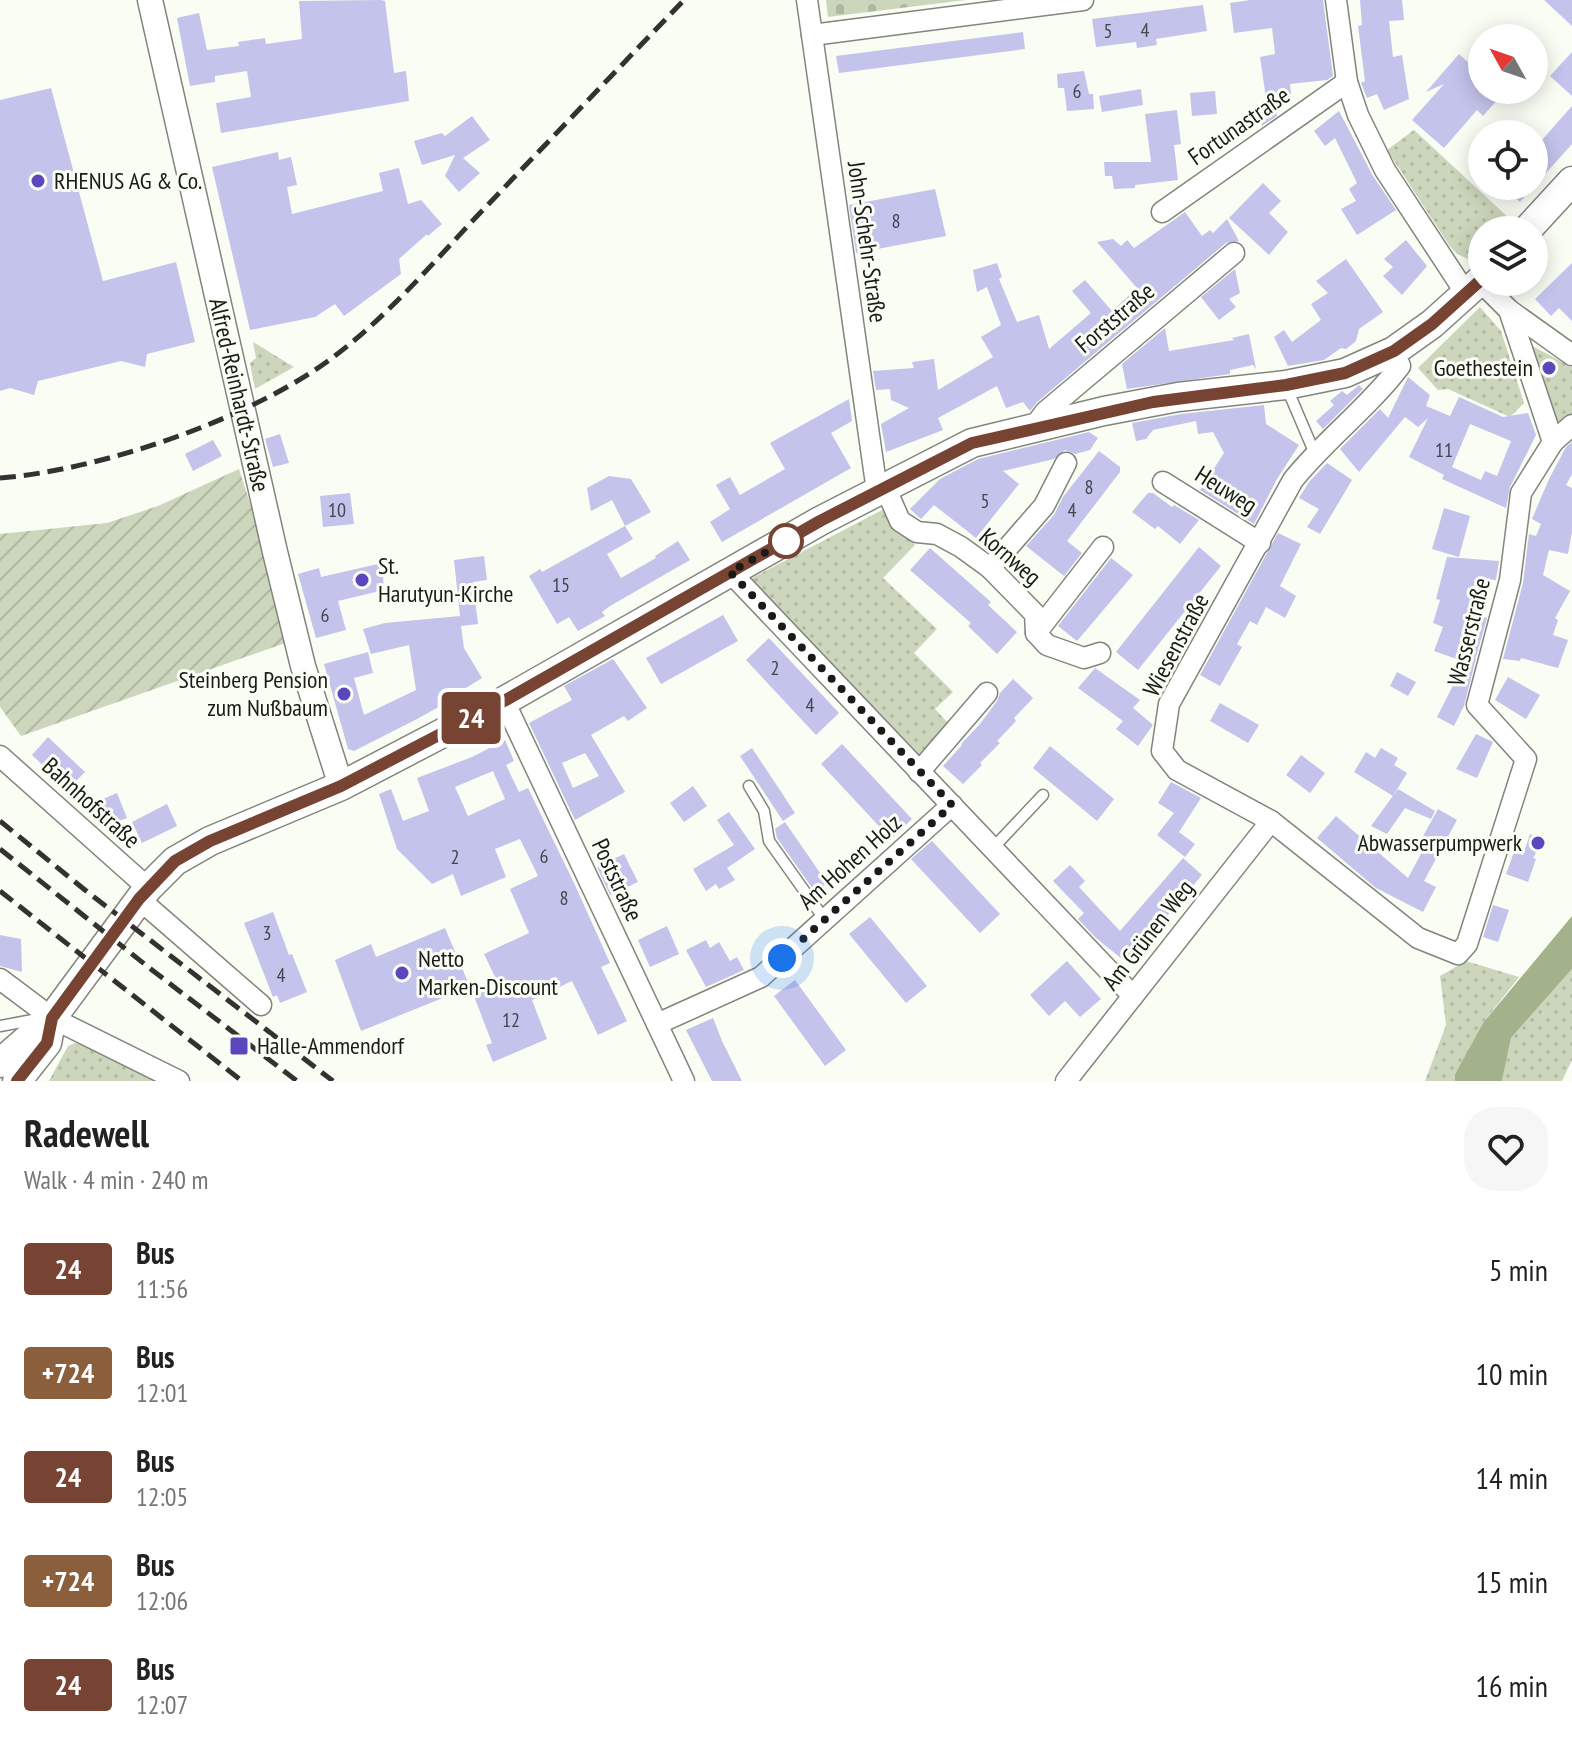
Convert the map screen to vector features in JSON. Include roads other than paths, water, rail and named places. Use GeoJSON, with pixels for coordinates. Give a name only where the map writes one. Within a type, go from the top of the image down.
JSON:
{"type":"FeatureCollection","features":[{"type":"Feature","properties":{"kind":"main road"},"geometry":{"type":"LineString","coordinates":[[1540,216],[1572,181]]}},
{"type":"Feature","properties":{"kind":"main road"},"geometry":{"type":"LineString","coordinates":[[0,1063],[52,1018],[144,894],[175,861],[210,841],[341,786],[504,701],[730,572],[972,443],[1178,397],[1286,385],[1345,373],[1394,351],[1468,291]]}},
{"type":"Feature","properties":{"kind":"main road"},"geometry":{"type":"LineString","coordinates":[[17,1081],[47,1043],[52,1018]]}},
{"type":"Feature","properties":{"kind":"street","name":"Alfred-Reinhardt-Straße"},"geometry":{"type":"LineString","coordinates":[[150,0],[275,552],[303,666],[341,786]]}},
{"type":"Feature","properties":{"kind":"street","name":"John-Schehr-Straße"},"geometry":{"type":"LineString","coordinates":[[807,0],[881,489]]}},
{"type":"Feature","properties":{"kind":"street"},"geometry":{"type":"LineString","coordinates":[[812,35],[961,8],[1083,0]]}},
{"type":"Feature","properties":{"kind":"street"},"geometry":{"type":"LineString","coordinates":[[1336,0],[1347,82],[1358,115],[1385,170],[1468,275]]}},
{"type":"Feature","properties":{"kind":"street","name":"Fortunastraße"},"geometry":{"type":"LineString","coordinates":[[1162,212],[1347,82]]}},
{"type":"Feature","properties":{"kind":"street","name":"Forststraße"},"geometry":{"type":"LineString","coordinates":[[1034,427],[1045,412],[1234,253]]}},
{"type":"Feature","properties":{"kind":"street"},"geometry":{"type":"LineString","coordinates":[[1491,296],[1572,355]]}},
{"type":"Feature","properties":{"kind":"street"},"geometry":{"type":"LineString","coordinates":[[1509,310],[1553,442],[1572,425]]}},
{"type":"Feature","properties":{"kind":"street","name":"Wiesenstraße"},"geometry":{"type":"LineString","coordinates":[[1271,821],[1177,770],[1162,751],[1169,704],[1293,480],[1387,383],[1400,366],[1394,351]]}},
{"type":"Feature","properties":{"kind":"street","name":"Wasserstraße"},"geometry":{"type":"LineString","coordinates":[[1271,821],[1418,938],[1458,954],[1467,944],[1526,759],[1477,705],[1510,580],[1521,493],[1553,442]]}},
{"type":"Feature","properties":{"kind":"street"},"geometry":{"type":"LineString","coordinates":[[990,568],[1044,506],[1066,463]]}},
{"type":"Feature","properties":{"kind":"street","name":"Heuweg"},"geometry":{"type":"LineString","coordinates":[[1163,482],[1260,543]]}},
{"type":"Feature","properties":{"kind":"street","name":"Kornweg"},"geometry":{"type":"LineString","coordinates":[[881,489],[900,521],[917,532],[937,534],[990,568],[1035,614],[1036,633]]}},
{"type":"Feature","properties":{"kind":"street"},"geometry":{"type":"LineString","coordinates":[[1100,653],[1084,658],[1047,645],[1036,633],[1103,547]]}},
{"type":"Feature","properties":{"kind":"street"},"geometry":{"type":"LineString","coordinates":[[730,572],[1133,996]]}},
{"type":"Feature","properties":{"kind":"street"},"geometry":{"type":"LineString","coordinates":[[919,772],[987,693]]}},
{"type":"Feature","properties":{"kind":"street","name":"Poststraße"},"geometry":{"type":"LineString","coordinates":[[504,701],[684,1081]]}},
{"type":"Feature","properties":{"kind":"street","name":"Bahnhofstraße"},"geometry":{"type":"LineString","coordinates":[[0,756],[261,1005]]}},
{"type":"Feature","properties":{"kind":"street","name":"Am Hohen Holz"},"geometry":{"type":"LineString","coordinates":[[657,1024],[761,977],[952,805]]}},
{"type":"Feature","properties":{"kind":"street","name":"Am Grünen Weg"},"geometry":{"type":"LineString","coordinates":[[1066,1081],[1271,821]]}},
{"type":"Feature","properties":{"kind":"street"},"geometry":{"type":"LineString","coordinates":[[0,979],[52,1018],[179,1081]]}},
{"type":"Feature","properties":{"kind":"lane"},"geometry":{"type":"LineString","coordinates":[[1286,385],[1315,454]]}},
{"type":"Feature","properties":{"kind":"lane"},"geometry":{"type":"LineString","coordinates":[[749,786],[764,811],[769,841],[825,920]]}},
{"type":"Feature","properties":{"kind":"lane"},"geometry":{"type":"LineString","coordinates":[[993,848],[1043,795]]}},
{"type":"Feature","properties":{"kind":"lane"},"geometry":{"type":"LineString","coordinates":[[0,1026],[16,1021],[52,1018]]}},
{"type":"Feature","properties":{"kind":"railway"},"geometry":{"type":"LineString","coordinates":[[0,478],[83,464],[174,438],[260,401],[332,358],[372,325],[408,289],[684,0]]}},
{"type":"Feature","properties":{"kind":"railway"},"geometry":{"type":"LineString","coordinates":[[0,821],[333,1081]]}},
{"type":"Feature","properties":{"kind":"railway"},"geometry":{"type":"LineString","coordinates":[[0,849],[297,1081]]}},
{"type":"Feature","properties":{"kind":"railway"},"geometry":{"type":"LineString","coordinates":[[0,891],[242,1081]]}},
{"type":"Feature","properties":{"kind":"place","name":"RHENUS AG & Co."},"geometry":{"type":"Point","coordinates":[38,181]}},
{"type":"Feature","properties":{"kind":"place","name":"Goethestein"},"geometry":{"type":"Point","coordinates":[1549,368]}},
{"type":"Feature","properties":{"kind":"place","name":"St. Harutyun-Kirche"},"geometry":{"type":"Point","coordinates":[362,580]}},
{"type":"Feature","properties":{"kind":"place","name":"Steinberg Pension zum Nußbaum"},"geometry":{"type":"Point","coordinates":[344,694]}},
{"type":"Feature","properties":{"kind":"place","name":"Abwasserpumpwerk"},"geometry":{"type":"Point","coordinates":[1538,843]}},
{"type":"Feature","properties":{"kind":"place","name":"Netto Marken-Discount"},"geometry":{"type":"Point","coordinates":[402,973]}},
{"type":"Feature","properties":{"kind":"place","name":"Halle-Ammendorf"},"geometry":{"type":"Point","coordinates":[239,1046]}}]}
